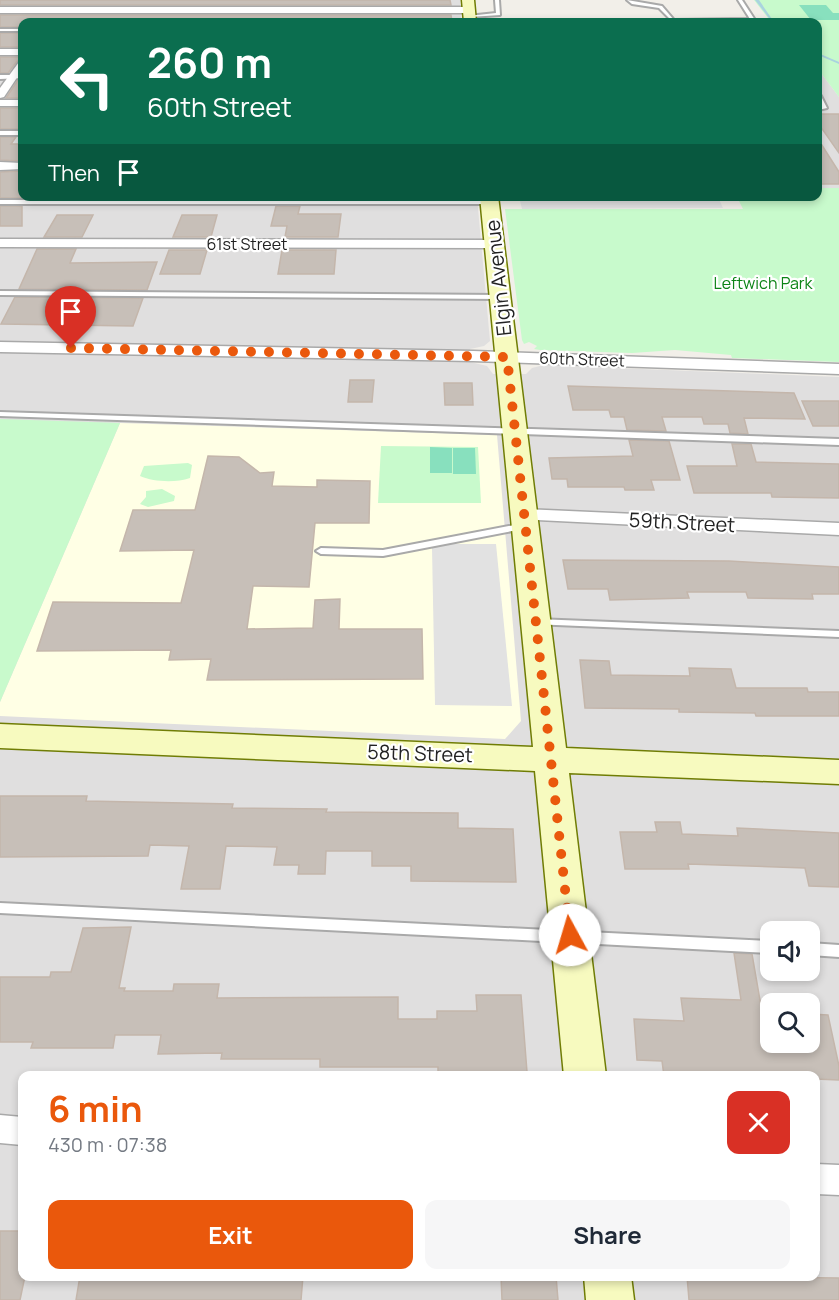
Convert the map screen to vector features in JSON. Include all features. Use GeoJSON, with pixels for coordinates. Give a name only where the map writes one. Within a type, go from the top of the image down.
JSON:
{"type":"FeatureCollection","features":[{"type":"Feature","properties":{"kind":"street"},"geometry":{"type":"LineString","coordinates":[[0,10],[469,12]]}},
{"type":"Feature","properties":{"kind":"street"},"geometry":{"type":"LineString","coordinates":[[0,52],[18,52]]}},
{"type":"Feature","properties":{"kind":"street"},"geometry":{"type":"LineString","coordinates":[[0,95],[18,77]]}},
{"type":"Feature","properties":{"kind":"street"},"geometry":{"type":"LineString","coordinates":[[0,103],[18,103]]}},
{"type":"Feature","properties":{"kind":"street"},"geometry":{"type":"LineString","coordinates":[[0,166],[18,166]]}},
{"type":"Feature","properties":{"kind":"street","name":"Elgin Avenue"},"geometry":{"type":"LineString","coordinates":[[490,201],[584,1071]]}},
{"type":"Feature","properties":{"kind":"street","name":"61st Street"},"geometry":{"type":"LineString","coordinates":[[0,243],[495,244]]}},
{"type":"Feature","properties":{"kind":"street","name":"60th Street"},"geometry":{"type":"LineString","coordinates":[[0,347],[507,357],[839,369]]}},
{"type":"Feature","properties":{"kind":"street","name":"59th Street"},"geometry":{"type":"LineString","coordinates":[[525,520],[839,529]]}},
{"type":"Feature","properties":{"kind":"street","name":"58th Street"},"geometry":{"type":"LineString","coordinates":[[0,736],[839,772]]}},
{"type":"Feature","properties":{"kind":"street"},"geometry":{"type":"LineString","coordinates":[[0,1129],[18,1131]]}},
{"type":"Feature","properties":{"kind":"street"},"geometry":{"type":"LineString","coordinates":[[820,1179],[839,1180]]}},
{"type":"Feature","properties":{"kind":"street"},"geometry":{"type":"LineString","coordinates":[[608,1281],[610,1300]]}},
{"type":"Feature","properties":{"kind":"lane"},"geometry":{"type":"LineString","coordinates":[[469,12],[498,14],[496,0]]}},
{"type":"Feature","properties":{"kind":"lane"},"geometry":{"type":"LineString","coordinates":[[629,0],[634,3],[660,7],[670,18]]}},
{"type":"Feature","properties":{"kind":"lane"},"geometry":{"type":"LineString","coordinates":[[740,0],[752,18]]}},
{"type":"Feature","properties":{"kind":"lane"},"geometry":{"type":"LineString","coordinates":[[0,30],[18,30]]}},
{"type":"Feature","properties":{"kind":"lane"},"geometry":{"type":"LineString","coordinates":[[0,77],[18,77]]}},
{"type":"Feature","properties":{"kind":"lane"},"geometry":{"type":"LineString","coordinates":[[0,133],[18,133]]}},
{"type":"Feature","properties":{"kind":"lane"},"geometry":{"type":"LineString","coordinates":[[0,202],[163,201]]}},
{"type":"Feature","properties":{"kind":"lane"},"geometry":{"type":"LineString","coordinates":[[0,292],[500,297]]}},
{"type":"Feature","properties":{"kind":"lane"},"geometry":{"type":"LineString","coordinates":[[0,414],[515,429],[839,442]]}},
{"type":"Feature","properties":{"kind":"lane"},"geometry":{"type":"LineString","coordinates":[[321,551],[383,553],[525,520]]}},
{"type":"Feature","properties":{"kind":"lane"},"geometry":{"type":"LineString","coordinates":[[536,621],[839,634]]}},
{"type":"Feature","properties":{"kind":"lane"},"geometry":{"type":"LineString","coordinates":[[0,908],[760,946]]}},
{"type":"Feature","properties":{"kind":"lane"},"geometry":{"type":"LineString","coordinates":[[820,950],[839,951]]}},
{"type":"Feature","properties":{"kind":"shaded area"},"geometry":{"type":"Polygon","coordinates":[[[0,0],[460,0],[461,18],[18,18],[18,201],[477,201],[490,341],[484,346],[470,349],[470,362],[487,366],[493,374],[526,374],[532,368],[544,365],[839,377],[839,1300],[0,1300],[0,0]]]}},
{"type":"Feature","properties":{"kind":"shaded area"},"geometry":{"type":"Polygon","coordinates":[[[822,74],[839,97],[839,188],[822,188],[822,74]]]}},
{"type":"Feature","properties":{"kind":"shaded area"},"geometry":{"type":"Polygon","coordinates":[[[520,201],[720,201],[723,208],[522,209],[520,201]]]}},
{"type":"Feature","properties":{"kind":"shaded area"},"geometry":{"type":"Polygon","coordinates":[[[120,423],[497,435],[521,721],[505,739],[0,716],[0,702],[120,423]]]}},
{"type":"Feature","properties":{"kind":"shaded area"},"geometry":{"type":"Polygon","coordinates":[[[451,544],[496,544],[512,706],[435,705],[432,548],[451,544]]]}},
{"type":"Feature","properties":{"kind":"green space"},"geometry":{"type":"Polygon","coordinates":[[[754,0],[839,0],[839,97],[822,74],[822,18],[768,18],[754,0]]]}},
{"type":"Feature","properties":{"kind":"green space"},"geometry":{"type":"Polygon","coordinates":[[[799,5],[826,5],[833,13],[839,13],[839,20],[809,18],[799,5]]]}},
{"type":"Feature","properties":{"kind":"green space","name":"Leftwich Park"},"geometry":{"type":"Polygon","coordinates":[[[822,188],[839,188],[839,362],[732,358],[731,355],[675,350],[632,353],[540,350],[534,349],[537,346],[529,342],[524,344],[505,209],[743,209],[739,201],[822,201],[822,188]]]}},
{"type":"Feature","properties":{"kind":"green space"},"geometry":{"type":"Polygon","coordinates":[[[0,419],[120,423],[0,702],[0,419]]]}},
{"type":"Feature","properties":{"kind":"green space"},"geometry":{"type":"Polygon","coordinates":[[[381,446],[478,447],[481,503],[378,503],[381,446]]]}},
{"type":"Feature","properties":{"kind":"green space"},"geometry":{"type":"Polygon","coordinates":[[[430,447],[452,448],[452,473],[430,473],[430,447]]]}},
{"type":"Feature","properties":{"kind":"green space"},"geometry":{"type":"Polygon","coordinates":[[[453,448],[475,448],[476,474],[453,474],[453,448]]]}},
{"type":"Feature","properties":{"kind":"green space"},"geometry":{"type":"Polygon","coordinates":[[[188,463],[192,465],[190,478],[184,480],[158,481],[140,476],[144,466],[188,463]]]}},
{"type":"Feature","properties":{"kind":"green space"},"geometry":{"type":"Polygon","coordinates":[[[162,489],[175,496],[174,501],[148,507],[140,504],[146,497],[146,491],[162,489]]]}},
{"type":"Feature","properties":{"kind":"building"},"geometry":{"type":"Polygon","coordinates":[[[0,0],[450,0],[451,5],[0,5],[0,0]]]}},
{"type":"Feature","properties":{"kind":"building"},"geometry":{"type":"Polygon","coordinates":[[[0,15],[451,15],[451,18],[18,18],[18,27],[0,27],[0,15]]]}},
{"type":"Feature","properties":{"kind":"building"},"geometry":{"type":"Polygon","coordinates":[[[0,33],[18,33],[18,47],[0,47],[0,33]]]}},
{"type":"Feature","properties":{"kind":"building"},"geometry":{"type":"Polygon","coordinates":[[[0,57],[18,57],[18,61],[8,73],[0,73],[0,57]]]}},
{"type":"Feature","properties":{"kind":"building"},"geometry":{"type":"Polygon","coordinates":[[[18,80],[18,98],[6,98],[18,80]]]}},
{"type":"Feature","properties":{"kind":"building"},"geometry":{"type":"Polygon","coordinates":[[[0,108],[18,108],[18,129],[0,129],[0,108]]]}},
{"type":"Feature","properties":{"kind":"building"},"geometry":{"type":"Polygon","coordinates":[[[822,114],[839,114],[839,153],[822,129],[822,114]]]}},
{"type":"Feature","properties":{"kind":"building"},"geometry":{"type":"Polygon","coordinates":[[[0,137],[16,137],[11,144],[18,144],[18,161],[0,160],[0,137]]]}},
{"type":"Feature","properties":{"kind":"building"},"geometry":{"type":"Polygon","coordinates":[[[822,145],[839,172],[839,184],[822,184],[822,145]]]}},
{"type":"Feature","properties":{"kind":"building"},"geometry":{"type":"Polygon","coordinates":[[[18,171],[18,198],[0,198],[0,172],[18,171]]]}},
{"type":"Feature","properties":{"kind":"building"},"geometry":{"type":"Polygon","coordinates":[[[0,206],[22,206],[22,226],[0,226],[0,206]]]}},
{"type":"Feature","properties":{"kind":"building"},"geometry":{"type":"Polygon","coordinates":[[[276,206],[300,206],[298,214],[341,214],[338,237],[285,237],[287,226],[271,226],[276,206]]]}},
{"type":"Feature","properties":{"kind":"building"},"geometry":{"type":"Polygon","coordinates":[[[57,215],[93,215],[82,237],[44,237],[57,215]]]}},
{"type":"Feature","properties":{"kind":"building"},"geometry":{"type":"Polygon","coordinates":[[[182,215],[217,215],[211,237],[173,237],[182,215]]]}},
{"type":"Feature","properties":{"kind":"building"},"geometry":{"type":"Polygon","coordinates":[[[37,249],[76,249],[70,263],[157,262],[147,290],[19,289],[37,249]]]}},
{"type":"Feature","properties":{"kind":"building"},"geometry":{"type":"Polygon","coordinates":[[[169,250],[207,250],[200,274],[160,274],[169,250]]]}},
{"type":"Feature","properties":{"kind":"building"},"geometry":{"type":"Polygon","coordinates":[[[282,250],[336,250],[334,274],[278,274],[282,250]]]}},
{"type":"Feature","properties":{"kind":"building"},"geometry":{"type":"Polygon","coordinates":[[[15,297],[143,298],[133,326],[1,324],[15,297]]]}},
{"type":"Feature","properties":{"kind":"building"},"geometry":{"type":"Polygon","coordinates":[[[350,380],[374,380],[372,402],[348,402],[350,380]]]}},
{"type":"Feature","properties":{"kind":"building"},"geometry":{"type":"Polygon","coordinates":[[[444,383],[472,383],[473,405],[445,405],[444,383]]]}},
{"type":"Feature","properties":{"kind":"building"},"geometry":{"type":"Polygon","coordinates":[[[568,386],[794,393],[805,419],[744,418],[748,434],[730,433],[728,424],[704,424],[702,417],[662,417],[666,431],[627,430],[624,417],[611,417],[609,410],[573,410],[568,386]]]}},
{"type":"Feature","properties":{"kind":"building"},"geometry":{"type":"Polygon","coordinates":[[[802,401],[839,401],[839,426],[813,426],[802,401]]]}},
{"type":"Feature","properties":{"kind":"building"},"geometry":{"type":"Polygon","coordinates":[[[629,440],[669,441],[680,480],[651,480],[654,490],[625,490],[624,487],[568,487],[567,479],[552,479],[549,458],[633,456],[629,440]]]}},
{"type":"Feature","properties":{"kind":"building"},"geometry":{"type":"Polygon","coordinates":[[[732,444],[751,444],[756,462],[839,464],[839,498],[772,497],[771,493],[694,493],[687,466],[737,466],[732,444]]]}},
{"type":"Feature","properties":{"kind":"building"},"geometry":{"type":"Polygon","coordinates":[[[208,456],[239,457],[260,473],[274,472],[272,486],[317,487],[317,480],[370,481],[369,523],[315,523],[309,587],[253,586],[247,629],[313,628],[315,600],[340,599],[339,629],[422,629],[423,679],[207,680],[211,659],[169,660],[171,650],[37,651],[53,602],[181,603],[194,550],[120,551],[133,510],[195,510],[208,456]]]}},
{"type":"Feature","properties":{"kind":"building"},"geometry":{"type":"Polygon","coordinates":[[[563,560],[729,561],[839,567],[839,594],[812,594],[813,599],[748,598],[746,592],[687,592],[689,598],[610,600],[608,589],[568,589],[563,560]]]}},
{"type":"Feature","properties":{"kind":"building"},"geometry":{"type":"Polygon","coordinates":[[[580,660],[609,661],[611,675],[690,676],[689,668],[731,669],[736,688],[807,688],[808,692],[839,692],[839,716],[756,716],[755,713],[679,712],[679,709],[585,708],[580,660]]]}},
{"type":"Feature","properties":{"kind":"building"},"geometry":{"type":"Polygon","coordinates":[[[0,796],[87,796],[86,801],[233,804],[232,808],[327,809],[326,812],[458,813],[458,828],[513,829],[516,882],[411,881],[411,866],[372,866],[372,851],[326,851],[325,874],[298,874],[299,865],[274,865],[277,847],[226,846],[220,889],[181,889],[189,846],[150,845],[148,856],[0,857],[0,796]]]}},
{"type":"Feature","properties":{"kind":"building"},"geometry":{"type":"Polygon","coordinates":[[[655,822],[680,822],[682,834],[738,836],[737,828],[839,833],[839,887],[809,886],[805,868],[688,864],[689,869],[625,869],[620,832],[657,832],[655,822]]]}},
{"type":"Feature","properties":{"kind":"building"},"geometry":{"type":"Polygon","coordinates":[[[131,927],[119,988],[125,988],[124,991],[173,991],[174,984],[219,984],[217,998],[398,997],[398,1019],[437,1019],[437,1011],[477,1011],[476,995],[521,995],[527,1071],[438,1071],[438,1067],[320,1067],[320,1059],[221,1059],[222,1053],[158,1054],[161,1035],[115,1035],[113,1048],[31,1048],[33,1042],[0,1042],[0,977],[50,977],[51,972],[71,972],[83,928],[131,927]]]}},
{"type":"Feature","properties":{"kind":"building"},"geometry":{"type":"Polygon","coordinates":[[[734,953],[752,954],[760,1000],[760,1053],[820,1053],[820,1015],[828,1015],[839,1066],[839,1080],[820,1079],[820,1071],[663,1071],[662,1061],[637,1060],[634,1019],[684,1021],[681,998],[741,1000],[734,953]]]}},
{"type":"Feature","properties":{"kind":"building"},"geometry":{"type":"Polygon","coordinates":[[[0,1231],[18,1231],[18,1281],[24,1281],[20,1300],[0,1300],[0,1231]]]}},
{"type":"Feature","properties":{"kind":"building"},"geometry":{"type":"Polygon","coordinates":[[[820,1278],[839,1278],[839,1300],[689,1300],[687,1281],[820,1281],[820,1278]]]}},
{"type":"Feature","properties":{"kind":"building"},"geometry":{"type":"Polygon","coordinates":[[[79,1281],[303,1281],[301,1300],[76,1300],[79,1281]]]}},
{"type":"Feature","properties":{"kind":"building"},"geometry":{"type":"Polygon","coordinates":[[[501,1281],[556,1281],[558,1300],[502,1300],[501,1281]]]}},
{"type":"Feature","properties":{"kind":"waterway"},"geometry":{"type":"LineString","coordinates":[[757,0],[770,18]]}},
{"type":"Feature","properties":{"kind":"waterway"},"geometry":{"type":"LineString","coordinates":[[822,56],[839,63]]}},
{"type":"Feature","properties":{"kind":"route"},"geometry":{"type":"LineString","coordinates":[[71,348],[507,357],[570,935]]}}]}
